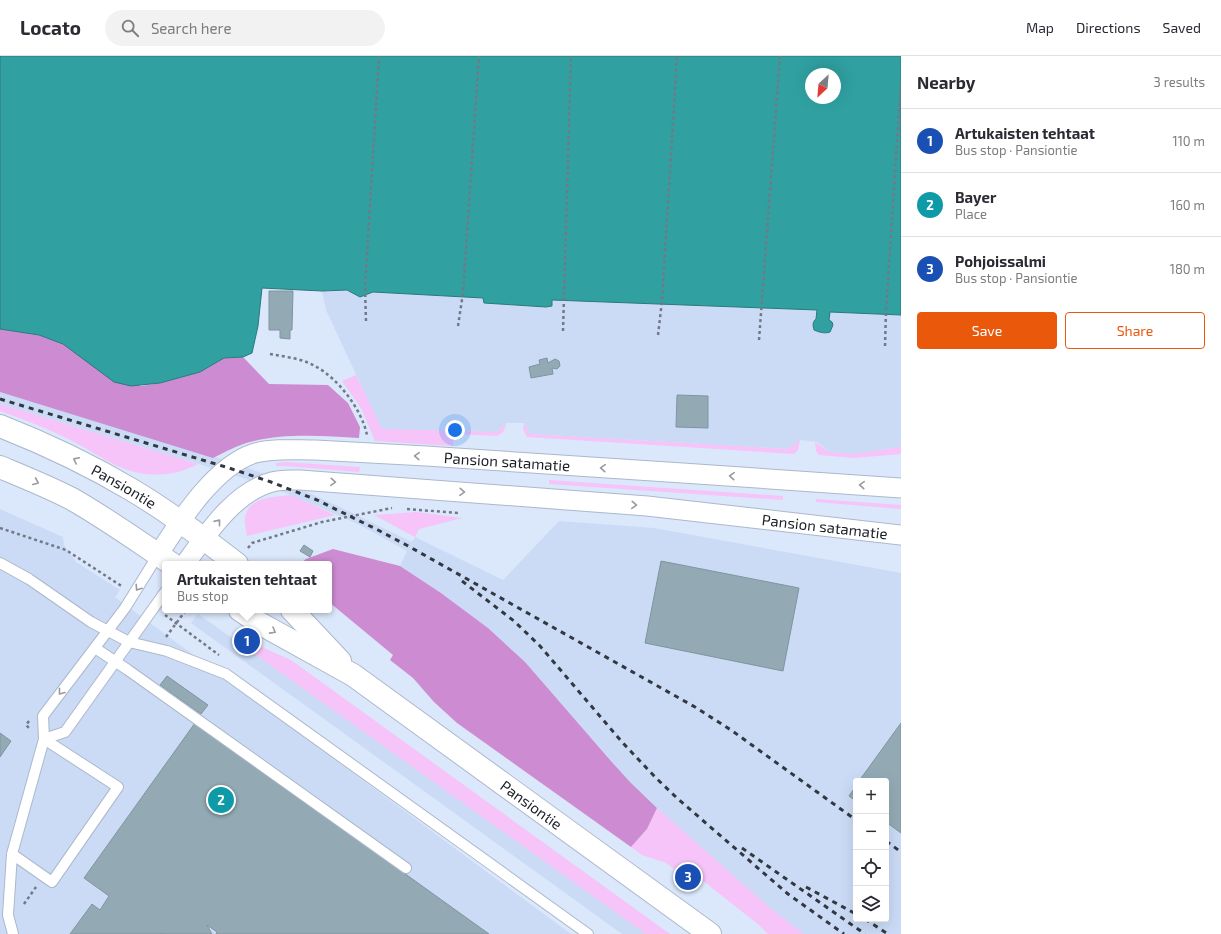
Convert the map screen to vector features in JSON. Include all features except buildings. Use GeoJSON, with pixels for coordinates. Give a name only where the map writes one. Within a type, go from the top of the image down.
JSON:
{"type":"FeatureCollection","features":[{"type":"Feature","properties":{"kind":"street","name":"Pansiontie"},"geometry":{"type":"LineString","coordinates":[[0,426],[34,440],[92,468],[132,490],[180,522],[233,561]]}},
{"type":"Feature","properties":{"kind":"street","name":"Pansion satamatie"},"geometry":{"type":"LineString","coordinates":[[165,559],[180,522],[196,500],[235,463],[256,453],[274,450],[368,453],[901,488]]}},
{"type":"Feature","properties":{"kind":"street"},"geometry":{"type":"LineString","coordinates":[[0,467],[72,499],[165,559]]}},
{"type":"Feature","properties":{"kind":"street","name":"Pansion satamatie"},"geometry":{"type":"LineString","coordinates":[[187,561],[223,516],[240,499],[257,487],[275,481],[293,480],[647,506],[901,535]]}},
{"type":"Feature","properties":{"kind":"street","name":"Pansiontie"},"geometry":{"type":"LineString","coordinates":[[244,613],[259,623],[353,675],[710,934]]}},
{"type":"Feature","properties":{"kind":"street","name":"Pansiontie"},"geometry":{"type":"LineString","coordinates":[[295,613],[353,675]]}},
{"type":"Feature","properties":{"kind":"lane"},"geometry":{"type":"LineString","coordinates":[[0,563],[29,579],[91,622],[129,642],[158,649],[226,674],[588,934]]}},
{"type":"Feature","properties":{"kind":"lane"},"geometry":{"type":"LineString","coordinates":[[13,934],[8,915],[12,854],[44,740],[43,716],[125,608],[162,563]]}},
{"type":"Feature","properties":{"kind":"lane"},"geometry":{"type":"LineString","coordinates":[[44,740],[65,732],[162,596]]}},
{"type":"Feature","properties":{"kind":"lane"},"geometry":{"type":"LineString","coordinates":[[95,648],[406,868]]}},
{"type":"Feature","properties":{"kind":"lane"},"geometry":{"type":"LineString","coordinates":[[12,854],[52,882],[118,787],[44,740]]}},
{"type":"Feature","properties":{"kind":"path"},"geometry":{"type":"LineString","coordinates":[[366,321],[365,288],[379,56]]}},
{"type":"Feature","properties":{"kind":"path"},"geometry":{"type":"LineString","coordinates":[[458,326],[463,293],[478,56]]}},
{"type":"Feature","properties":{"kind":"path"},"geometry":{"type":"LineString","coordinates":[[563,331],[571,56]]}},
{"type":"Feature","properties":{"kind":"path"},"geometry":{"type":"LineString","coordinates":[[658,335],[662,301],[677,56]]}},
{"type":"Feature","properties":{"kind":"path"},"geometry":{"type":"LineString","coordinates":[[759,340],[780,56]]}},
{"type":"Feature","properties":{"kind":"path"},"geometry":{"type":"LineString","coordinates":[[885,346],[901,81]]}},
{"type":"Feature","properties":{"kind":"path"},"geometry":{"type":"LineString","coordinates":[[270,354],[297,359],[314,365],[330,376],[347,395],[360,415],[366,431],[368,453]]}},
{"type":"Feature","properties":{"kind":"path"},"geometry":{"type":"LineString","coordinates":[[252,543],[322,522],[391,508],[398,508]]}},
{"type":"Feature","properties":{"kind":"path"},"geometry":{"type":"LineString","coordinates":[[406,509],[458,513]]}},
{"type":"Feature","properties":{"kind":"path"},"geometry":{"type":"LineString","coordinates":[[158,649],[184,613]]}},
{"type":"Feature","properties":{"kind":"shaded area"},"geometry":{"type":"Polygon","coordinates":[[[0,56],[901,56],[901,315],[830,312],[829,320],[833,325],[830,332],[824,333],[814,330],[813,324],[816,319],[817,310],[552,300],[552,306],[546,307],[484,303],[483,298],[373,292],[360,297],[347,290],[322,291],[262,288],[258,326],[252,353],[243,357],[224,358],[200,372],[160,383],[131,386],[114,382],[63,344],[39,335],[0,329],[0,56]]]}},
{"type":"Feature","properties":{"kind":"shaded area"},"geometry":{"type":"Polygon","coordinates":[[[347,290],[360,297],[373,292],[483,298],[484,303],[552,306],[552,300],[817,310],[816,319],[829,320],[830,312],[901,315],[901,447],[853,454],[829,452],[817,442],[801,440],[788,449],[530,434],[524,423],[506,423],[497,432],[382,430],[326,310],[322,291],[347,290]]]}},
{"type":"Feature","properties":{"kind":"shaded area"},"geometry":{"type":"Polygon","coordinates":[[[0,329],[39,335],[63,344],[81,357],[141,386],[160,383],[200,372],[224,358],[243,357],[269,384],[328,385],[348,403],[360,427],[359,438],[304,436],[277,437],[245,443],[213,458],[0,392],[0,329]]]}},
{"type":"Feature","properties":{"kind":"shaded area"},"geometry":{"type":"Polygon","coordinates":[[[356,375],[382,429],[497,432],[506,423],[505,428],[497,436],[454,434],[453,446],[375,441],[361,408],[342,381],[356,375]]]}},
{"type":"Feature","properties":{"kind":"shaded area"},"geometry":{"type":"Polygon","coordinates":[[[0,392],[235,463],[280,480],[412,542],[415,537],[503,580],[559,521],[654,528],[901,573],[901,934],[804,934],[770,908],[657,808],[630,782],[559,701],[488,628],[441,593],[400,566],[407,551],[358,524],[291,495],[225,472],[0,404],[0,392]]]}},
{"type":"Feature","properties":{"kind":"shaded area"},"geometry":{"type":"Polygon","coordinates":[[[0,404],[198,464],[172,473],[153,475],[134,472],[112,464],[82,446],[57,434],[0,411],[0,404]]]}},
{"type":"Feature","properties":{"kind":"shaded area"},"geometry":{"type":"Polygon","coordinates":[[[524,423],[530,434],[788,449],[800,440],[798,450],[794,454],[527,437],[523,429],[524,423]]]}},
{"type":"Feature","properties":{"kind":"shaded area"},"geometry":{"type":"Polygon","coordinates":[[[815,442],[829,452],[853,454],[901,447],[901,454],[854,458],[819,455],[816,451],[815,442]]]}},
{"type":"Feature","properties":{"kind":"shaded area"},"geometry":{"type":"Polygon","coordinates":[[[285,462],[360,467],[359,472],[276,466],[276,463],[285,462]]]}},
{"type":"Feature","properties":{"kind":"shaded area"},"geometry":{"type":"Polygon","coordinates":[[[549,480],[783,496],[783,500],[549,484],[549,480]]]}},
{"type":"Feature","properties":{"kind":"shaded area"},"geometry":{"type":"Polygon","coordinates":[[[291,495],[335,515],[247,536],[245,517],[247,510],[252,505],[257,501],[270,497],[291,495]]]}},
{"type":"Feature","properties":{"kind":"shaded area"},"geometry":{"type":"Polygon","coordinates":[[[816,499],[901,505],[901,509],[816,502],[816,499]]]}},
{"type":"Feature","properties":{"kind":"shaded area"},"geometry":{"type":"Polygon","coordinates":[[[0,509],[63,537],[64,545],[76,562],[120,590],[115,597],[571,934],[0,934],[0,509]]]}},
{"type":"Feature","properties":{"kind":"shaded area"},"geometry":{"type":"Polygon","coordinates":[[[416,512],[462,518],[419,529],[415,537],[374,515],[416,512]]]}},
{"type":"Feature","properties":{"kind":"shaded area"},"geometry":{"type":"Polygon","coordinates":[[[333,549],[400,566],[441,593],[488,628],[525,662],[611,761],[657,808],[647,829],[631,847],[457,723],[434,702],[413,678],[390,660],[393,655],[332,604],[332,561],[304,561],[333,549]]]}},
{"type":"Feature","properties":{"kind":"shaded area"},"geometry":{"type":"Polygon","coordinates":[[[198,614],[646,934],[622,934],[191,623],[198,614]]]}},
{"type":"Feature","properties":{"kind":"shaded area"},"geometry":{"type":"Polygon","coordinates":[[[257,645],[291,660],[670,934],[646,934],[252,652],[257,645]]]}},
{"type":"Feature","properties":{"kind":"shaded area"},"geometry":{"type":"Polygon","coordinates":[[[657,808],[770,908],[804,934],[768,934],[759,925],[683,865],[678,872],[666,863],[642,855],[631,847],[647,829],[657,808]]]}},
{"type":"Feature","properties":{"kind":"railway"},"geometry":{"type":"LineString","coordinates":[[0,399],[229,468],[317,500],[410,547],[695,707],[731,730],[853,818]]}},
{"type":"Feature","properties":{"kind":"railway"},"geometry":{"type":"LineString","coordinates":[[462,581],[514,621],[540,646],[622,742],[678,799],[788,894],[844,934]]}},
{"type":"Feature","properties":{"kind":"railway"},"geometry":{"type":"LineString","coordinates":[[889,843],[901,852]]}},
{"type":"Feature","properties":{"kind":"railway"},"geometry":{"type":"LineString","coordinates":[[742,848],[865,934]]}},
{"type":"Feature","properties":{"kind":"railway"},"geometry":{"type":"LineString","coordinates":[[806,887],[853,912]]}},
{"type":"Feature","properties":{"kind":"railway"},"geometry":{"type":"LineString","coordinates":[[870,922],[888,934]]}},
{"type":"Feature","properties":{"kind":"place","name":"Artukaisten tehtaat"},"geometry":{"type":"Point","coordinates":[247,641]}},
{"type":"Feature","properties":{"kind":"place","name":"Bayer"},"geometry":{"type":"Point","coordinates":[221,800]}},
{"type":"Feature","properties":{"kind":"place","name":"Pohjoissalmi"},"geometry":{"type":"Point","coordinates":[688,877]}}]}
